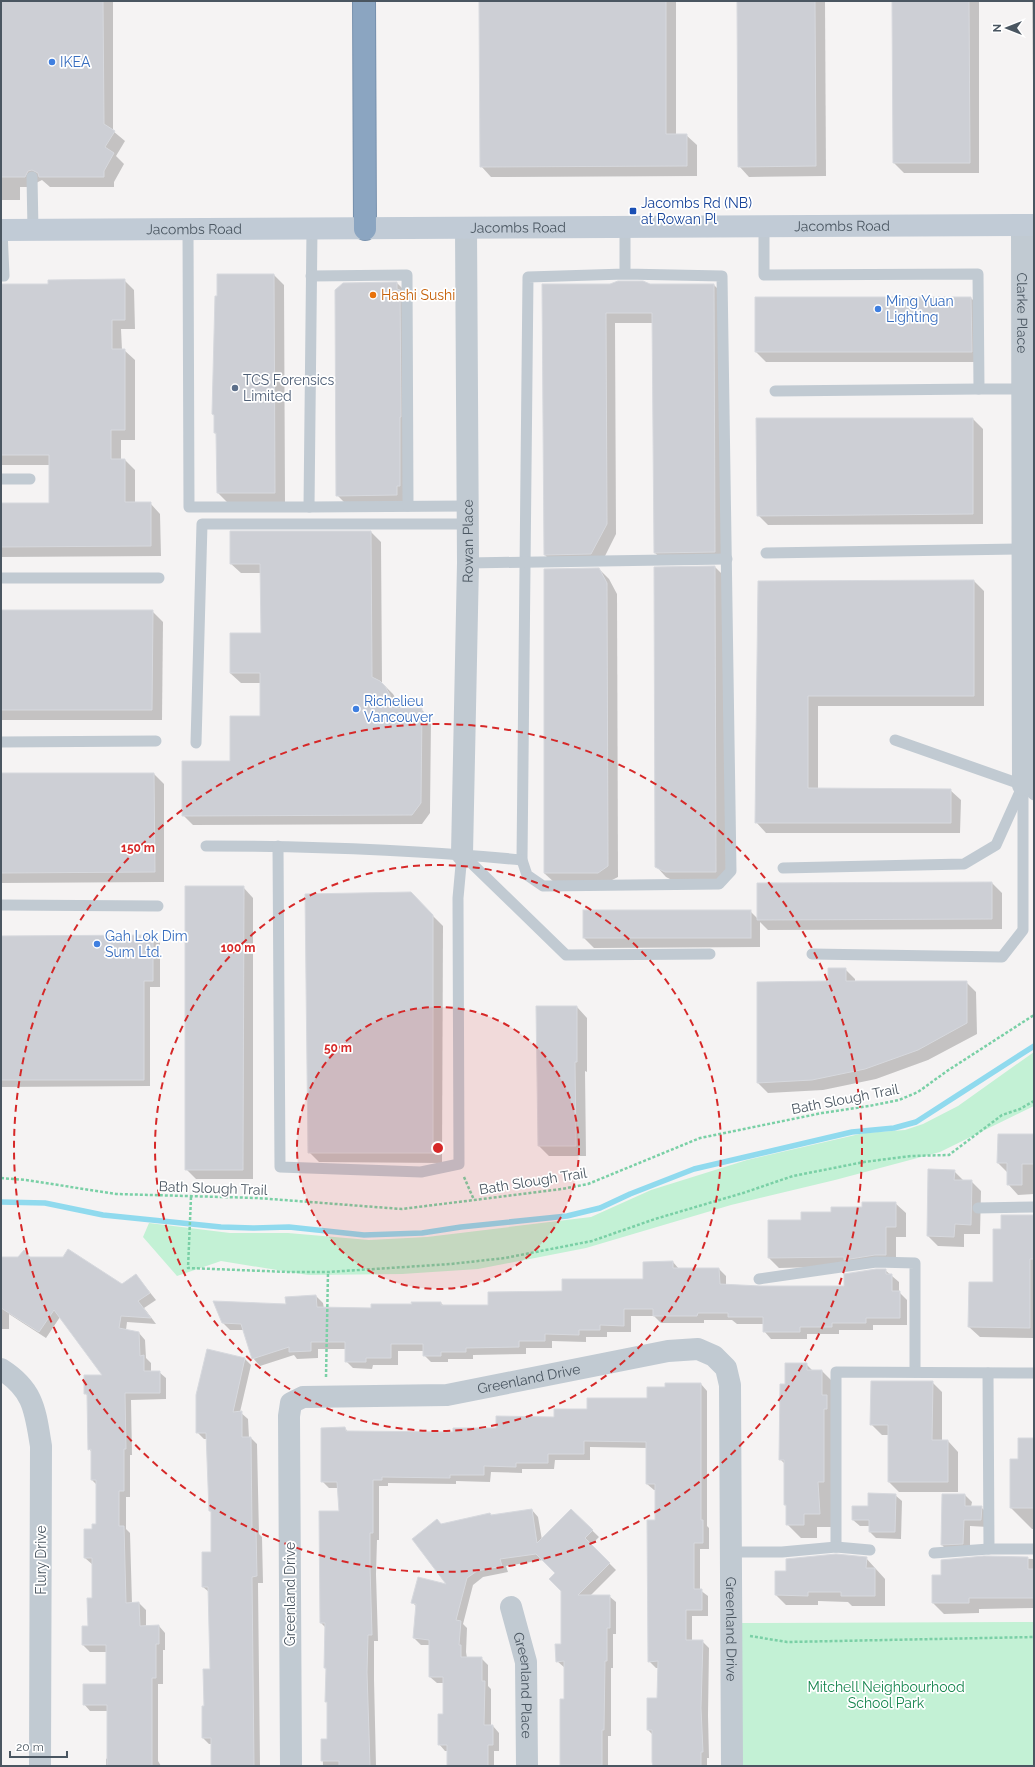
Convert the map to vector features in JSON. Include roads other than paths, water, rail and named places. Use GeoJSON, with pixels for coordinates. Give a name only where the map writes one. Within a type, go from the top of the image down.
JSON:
{"type":"FeatureCollection","features":[{"type":"Feature","properties":{"kind":"highway"},"geometry":{"type":"LineString","coordinates":[[364,1],[365,229]]}},
{"type":"Feature","properties":{"kind":"street","name":"Jacombs Road"},"geometry":{"type":"LineString","coordinates":[[2,230],[1028,225]]}},
{"type":"Feature","properties":{"kind":"street","name":"Clarke Place"},"geometry":{"type":"LineString","coordinates":[[1028,225],[1027,558],[1030,786]]}},
{"type":"Feature","properties":{"kind":"street","name":"Rowan Place"},"geometry":{"type":"LineString","coordinates":[[462,854],[468,563],[466,228]]}},
{"type":"Feature","properties":{"kind":"street","name":"Greenland Drive"},"geometry":{"type":"LineString","coordinates":[[291,1766],[289,1416],[291,1403],[303,1397],[447,1395],[668,1352],[698,1349],[714,1356],[726,1368],[730,1385],[732,1766]]}},
{"type":"Feature","properties":{"kind":"street","name":"Flury Drive"},"geometry":{"type":"LineString","coordinates":[[1,1369],[19,1382],[34,1406],[41,1446],[40,1766]]}},
{"type":"Feature","properties":{"kind":"street","name":"Greenland Place"},"geometry":{"type":"LineString","coordinates":[[511,1607],[526,1662],[527,1766]]}},
{"type":"Feature","properties":{"kind":"lane"},"geometry":{"type":"LineString","coordinates":[[32,177],[33,230]]}},
{"type":"Feature","properties":{"kind":"lane"},"geometry":{"type":"LineString","coordinates":[[764,226],[764,275],[978,274],[978,389]]}},
{"type":"Feature","properties":{"kind":"lane"},"geometry":{"type":"LineString","coordinates":[[625,227],[625,274]]}},
{"type":"Feature","properties":{"kind":"lane"},"geometry":{"type":"LineString","coordinates":[[309,507],[312,229]]}},
{"type":"Feature","properties":{"kind":"lane"},"geometry":{"type":"LineString","coordinates":[[1,276],[4,276],[2,230]]}},
{"type":"Feature","properties":{"kind":"lane"},"geometry":{"type":"LineString","coordinates":[[188,230],[189,507],[408,506],[467,515]]}},
{"type":"Feature","properties":{"kind":"lane"},"geometry":{"type":"LineString","coordinates":[[625,274],[722,276],[727,560],[731,871],[719,884],[543,886],[527,875],[522,860],[528,277],[625,274]]}},
{"type":"Feature","properties":{"kind":"lane"},"geometry":{"type":"LineString","coordinates":[[311,276],[407,275],[408,506]]}},
{"type":"Feature","properties":{"kind":"lane"},"geometry":{"type":"LineString","coordinates":[[774,391],[1028,390]]}},
{"type":"Feature","properties":{"kind":"lane"},"geometry":{"type":"LineString","coordinates":[[1,479],[30,479]]}},
{"type":"Feature","properties":{"kind":"lane"},"geometry":{"type":"LineString","coordinates":[[196,743],[202,524],[467,515]]}},
{"type":"Feature","properties":{"kind":"lane"},"geometry":{"type":"LineString","coordinates":[[766,553],[1027,558]]}},
{"type":"Feature","properties":{"kind":"lane"},"geometry":{"type":"LineString","coordinates":[[468,563],[727,560]]}},
{"type":"Feature","properties":{"kind":"lane"},"geometry":{"type":"LineString","coordinates":[[1,578],[159,578]]}},
{"type":"Feature","properties":{"kind":"lane"},"geometry":{"type":"LineString","coordinates":[[895,740],[1030,786]]}},
{"type":"Feature","properties":{"kind":"lane"},"geometry":{"type":"LineString","coordinates":[[1,742],[156,741]]}},
{"type":"Feature","properties":{"kind":"lane"},"geometry":{"type":"LineString","coordinates":[[783,868],[964,864],[996,845],[1030,786]]}},
{"type":"Feature","properties":{"kind":"lane"},"geometry":{"type":"LineString","coordinates":[[812,954],[1002,956],[1023,930],[1030,786]]}},
{"type":"Feature","properties":{"kind":"lane"},"geometry":{"type":"LineString","coordinates":[[206,846],[278,846],[462,854],[522,860]]}},
{"type":"Feature","properties":{"kind":"lane"},"geometry":{"type":"LineString","coordinates":[[278,846],[280,1167],[421,1172],[459,1164],[458,898],[462,854]]}},
{"type":"Feature","properties":{"kind":"lane"},"geometry":{"type":"LineString","coordinates":[[462,854],[566,955],[710,954]]}},
{"type":"Feature","properties":{"kind":"lane"},"geometry":{"type":"LineString","coordinates":[[1,905],[158,906]]}},
{"type":"Feature","properties":{"kind":"lane"},"geometry":{"type":"LineString","coordinates":[[978,1208],[1034,1207]]}},
{"type":"Feature","properties":{"kind":"lane"},"geometry":{"type":"LineString","coordinates":[[759,1279],[876,1262],[915,1263],[915,1372]]}},
{"type":"Feature","properties":{"kind":"lane"},"geometry":{"type":"LineString","coordinates":[[836,1547],[836,1372],[1034,1373]]}},
{"type":"Feature","properties":{"kind":"lane"},"geometry":{"type":"LineString","coordinates":[[988,1373],[989,1549]]}},
{"type":"Feature","properties":{"kind":"lane"},"geometry":{"type":"LineString","coordinates":[[731,1552],[782,1552],[836,1547],[870,1550]]}},
{"type":"Feature","properties":{"kind":"lane"},"geometry":{"type":"LineString","coordinates":[[934,1553],[989,1549],[1034,1548]]}},
{"type":"Feature","properties":{"kind":"waterway"},"geometry":{"type":"LineString","coordinates":[[1,1202],[45,1203],[103,1215],[221,1227],[289,1227],[364,1235],[422,1233],[461,1227],[567,1216],[600,1208],[630,1194],[694,1169],[852,1132],[894,1128],[916,1122],[1034,1046]]}},
{"type":"Feature","properties":{"kind":"place","name":"IKEA"},"geometry":{"type":"Point","coordinates":[52,62]}},
{"type":"Feature","properties":{"kind":"place","name":"Jacombs Rd (NB) at Rowan Pl"},"geometry":{"type":"Point","coordinates":[633,211]}},
{"type":"Feature","properties":{"kind":"place","name":"Hashi Sushi"},"geometry":{"type":"Point","coordinates":[373,295]}},
{"type":"Feature","properties":{"kind":"place","name":"Ming Yuan Lighting"},"geometry":{"type":"Point","coordinates":[878,309]}},
{"type":"Feature","properties":{"kind":"place","name":"TCS Forensics Limited"},"geometry":{"type":"Point","coordinates":[235,388]}},
{"type":"Feature","properties":{"kind":"place","name":"Richelieu Vancouver"},"geometry":{"type":"Point","coordinates":[356,709]}},
{"type":"Feature","properties":{"kind":"place","name":"Gah Lok Dim Sum Ltd."},"geometry":{"type":"Point","coordinates":[97,944]}},
{"type":"Feature","properties":{"kind":"park label","name":"Mitchell Neighbourhood School Park"},"geometry":{"type":"Point","coordinates":[886,1696]}}]}
